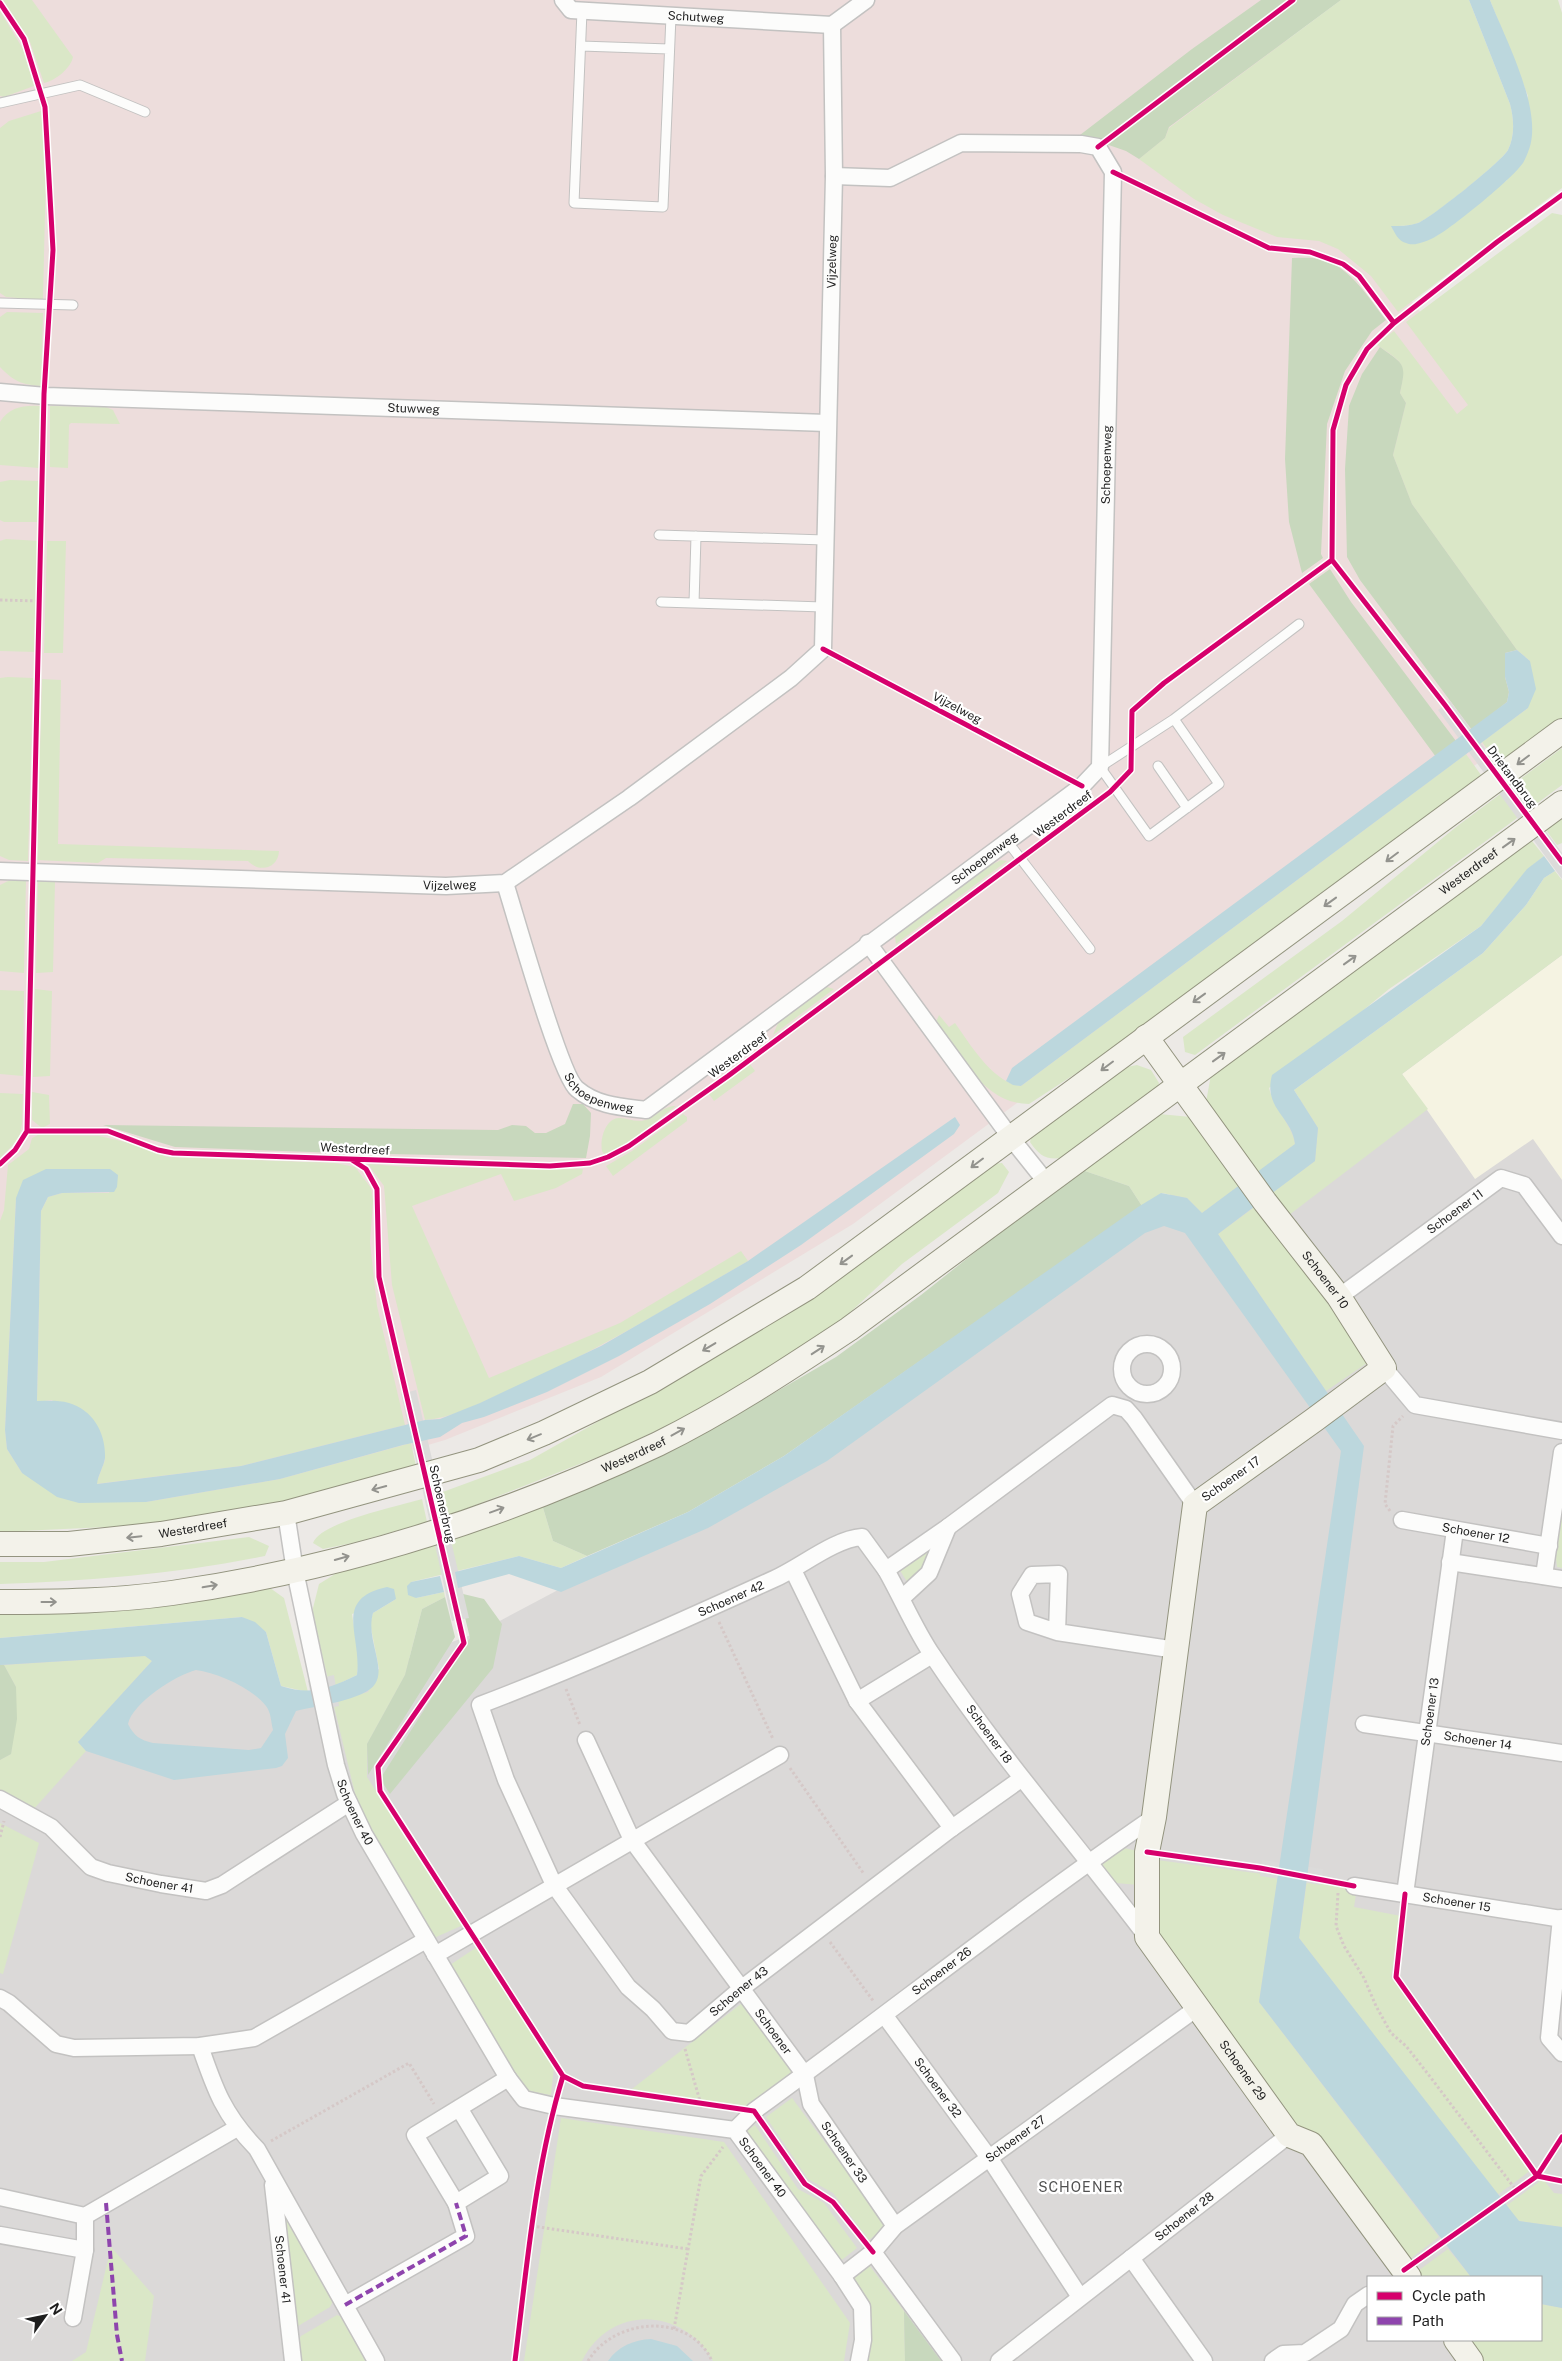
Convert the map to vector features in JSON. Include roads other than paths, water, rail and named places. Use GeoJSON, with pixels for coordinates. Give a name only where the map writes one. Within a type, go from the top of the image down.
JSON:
{"type":"FeatureCollection","features":[{"type":"Feature","properties":{"kind":"main road","name":"Westerdreef"},"geometry":{"type":"LineString","coordinates":[[0,1544],[69,1544],[152,1535],[286,1513],[479,1460],[544,1433],[650,1382],[807,1288],[1562,731]]}},
{"type":"Feature","properties":{"kind":"main road","name":"Westerdreef"},"geometry":{"type":"LineString","coordinates":[[0,1602],[77,1602],[162,1594],[295,1571],[410,1539],[490,1512],[579,1479],[660,1443],[766,1384],[849,1330],[1562,803]]}},
{"type":"Feature","properties":{"kind":"main road","name":"Schoener 10"},"geometry":{"type":"LineString","coordinates":[[1146,1037],[1265,1202],[1339,1297],[1384,1368]]}},
{"type":"Feature","properties":{"kind":"main road","name":"Schoener 17"},"geometry":{"type":"LineString","coordinates":[[1147,1937],[1147,1852],[1154,1817],[1195,1505],[1343,1400],[1384,1368]]}},
{"type":"Feature","properties":{"kind":"main road","name":"Schoener 29"},"geometry":{"type":"LineString","coordinates":[[1147,1937],[1288,2135]]}},
{"type":"Feature","properties":{"kind":"main road"},"geometry":{"type":"LineString","coordinates":[[1288,2135],[1310,2144],[1402,2275]]}},
{"type":"Feature","properties":{"kind":"main road"},"geometry":{"type":"LineString","coordinates":[[1457,2341],[1471,2361]]}},
{"type":"Feature","properties":{"kind":"street","name":"Schutweg"},"geometry":{"type":"LineString","coordinates":[[563,0],[571,10],[832,25]]}},
{"type":"Feature","properties":{"kind":"street"},"geometry":{"type":"LineString","coordinates":[[832,25],[866,0]]}},
{"type":"Feature","properties":{"kind":"street","name":"Vijzelweg"},"geometry":{"type":"LineString","coordinates":[[0,870],[446,886],[506,883],[629,798],[792,678],[823,649],[824,540],[834,176],[832,25]]}},
{"type":"Feature","properties":{"kind":"street","name":"Schoepenweg"},"geometry":{"type":"LineString","coordinates":[[506,883],[560,1058],[576,1089],[607,1106],[646,1110],[868,943],[1082,786],[1100,767],[1114,172],[1098,147],[1081,144],[961,142],[890,178],[834,176]]}},
{"type":"Feature","properties":{"kind":"street","name":"Stuwweg"},"geometry":{"type":"LineString","coordinates":[[0,392],[56,396],[827,422]]}},
{"type":"Feature","properties":{"kind":"street"},"geometry":{"type":"LineString","coordinates":[[868,943],[1011,1138],[1047,1183]]}},
{"type":"Feature","properties":{"kind":"street","name":"Schoener 11"},"geometry":{"type":"LineString","coordinates":[[1339,1297],[1501,1178],[1524,1186],[1562,1236]]}},
{"type":"Feature","properties":{"kind":"street","name":"Schoener 10"},"geometry":{"type":"LineString","coordinates":[[1384,1368],[1414,1405],[1562,1431]]}},
{"type":"Feature","properties":{"kind":"street"},"geometry":{"type":"LineString","coordinates":[[1126,1409],[1138,1392]]}},
{"type":"Feature","properties":{"kind":"street"},"geometry":{"type":"LineString","coordinates":[[886,1570],[1112,1405],[1126,1409],[1195,1505]]}},
{"type":"Feature","properties":{"kind":"street"},"geometry":{"type":"LineString","coordinates":[[1544,1576],[1562,1452]]}},
{"type":"Feature","properties":{"kind":"street","name":"Schoener 40"},"geometry":{"type":"LineString","coordinates":[[286,1513],[295,1571],[336,1765],[349,1803],[364,1834],[508,2078],[524,2098],[554,2106],[735,2130],[842,2276],[862,2307],[862,2340],[859,2361]]}},
{"type":"Feature","properties":{"kind":"street","name":"Schoener 12"},"geometry":{"type":"LineString","coordinates":[[1402,1520],[1549,1546]]}},
{"type":"Feature","properties":{"kind":"street"},"geometry":{"type":"LineString","coordinates":[[902,1598],[929,1573],[948,1526]]}},
{"type":"Feature","properties":{"kind":"street","name":"Schoener 13"},"geometry":{"type":"LineString","coordinates":[[1405,1894],[1455,1530]]}},
{"type":"Feature","properties":{"kind":"street","name":"Schoener 42"},"geometry":{"type":"LineString","coordinates":[[554,1885],[506,1780],[480,1705],[560,1674],[793,1570],[849,1538],[862,1537],[886,1570]]}},
{"type":"Feature","properties":{"kind":"street"},"geometry":{"type":"LineString","coordinates":[[1450,1562],[1562,1579]]}},
{"type":"Feature","properties":{"kind":"street"},"geometry":{"type":"LineString","coordinates":[[793,1570],[857,1700],[952,1828]]}},
{"type":"Feature","properties":{"kind":"street","name":"Schoener 18"},"geometry":{"type":"LineString","coordinates":[[886,1570],[932,1655],[1021,1779],[1089,1862]]}},
{"type":"Feature","properties":{"kind":"street"},"geometry":{"type":"LineString","coordinates":[[1057,1632],[1176,1650]]}},
{"type":"Feature","properties":{"kind":"street"},"geometry":{"type":"LineString","coordinates":[[857,1700],[932,1655]]}},
{"type":"Feature","properties":{"kind":"street","name":"Schoener 14"},"geometry":{"type":"LineString","coordinates":[[1364,1724],[1562,1753]]}},
{"type":"Feature","properties":{"kind":"street"},"geometry":{"type":"LineString","coordinates":[[586,1740],[632,1840],[742,1988]]}},
{"type":"Feature","properties":{"kind":"street"},"geometry":{"type":"LineString","coordinates":[[434,1955],[780,1755]]}},
{"type":"Feature","properties":{"kind":"street","name":"Schoener 43"},"geometry":{"type":"LineString","coordinates":[[554,1885],[628,1988],[653,2009],[672,2031],[689,2033],[742,1988],[952,1828],[1021,1779]]}},
{"type":"Feature","properties":{"kind":"street","name":"Schoener 41"},"geometry":{"type":"LineString","coordinates":[[0,1798],[50,1827],[91,1867],[108,1873],[206,1891],[222,1886],[349,1803]]}},
{"type":"Feature","properties":{"kind":"street","name":"Schoener 26"},"geometry":{"type":"LineString","coordinates":[[735,2130],[754,2111],[885,2016],[1089,1862],[1154,1817]]}},
{"type":"Feature","properties":{"kind":"street","name":"Schoener 29"},"geometry":{"type":"LineString","coordinates":[[1089,1862],[1147,1937]]}},
{"type":"Feature","properties":{"kind":"street","name":"Schoener 15"},"geometry":{"type":"LineString","coordinates":[[1346,1884],[1562,1918]]}},
{"type":"Feature","properties":{"kind":"street"},"geometry":{"type":"LineString","coordinates":[[1562,1918],[1549,2038],[1562,2053]]}},
{"type":"Feature","properties":{"kind":"street"},"geometry":{"type":"LineString","coordinates":[[0,1998],[56,2044],[74,2048],[200,2046],[254,2038],[426,1940]]}},
{"type":"Feature","properties":{"kind":"street","name":"Schoener"},"geometry":{"type":"LineString","coordinates":[[742,1988],[805,2074]]}},
{"type":"Feature","properties":{"kind":"street","name":"Schoener 27"},"geometry":{"type":"LineString","coordinates":[[842,2276],[873,2252],[895,2226],[1197,2008]]}},
{"type":"Feature","properties":{"kind":"street","name":"Schoener 32"},"geometry":{"type":"LineString","coordinates":[[885,2016],[990,2159]]}},
{"type":"Feature","properties":{"kind":"street","name":"Schoener 41"},"geometry":{"type":"LineString","coordinates":[[200,2046],[216,2093],[236,2128],[257,2149],[376,2361]]}},
{"type":"Feature","properties":{"kind":"street","name":"Schoener 33"},"geometry":{"type":"LineString","coordinates":[[805,2074],[810,2104],[895,2226]]}},
{"type":"Feature","properties":{"kind":"street"},"geometry":{"type":"LineString","coordinates":[[345,2305],[466,2236],[456,2204],[414,2135],[508,2078]]}},
{"type":"Feature","properties":{"kind":"street"},"geometry":{"type":"LineString","coordinates":[[456,2204],[500,2176],[459,2108]]}},
{"type":"Feature","properties":{"kind":"street"},"geometry":{"type":"LineString","coordinates":[[0,2197],[85,2216],[236,2128]]}},
{"type":"Feature","properties":{"kind":"street","name":"Schoener 28"},"geometry":{"type":"LineString","coordinates":[[999,2361],[1288,2135]]}},
{"type":"Feature","properties":{"kind":"street"},"geometry":{"type":"LineString","coordinates":[[990,2159],[1080,2297]]}},
{"type":"Feature","properties":{"kind":"street","name":"Schoener 41"},"geometry":{"type":"LineString","coordinates":[[272,2178],[293,2361]]}},
{"type":"Feature","properties":{"kind":"street"},"geometry":{"type":"LineString","coordinates":[[72,2318],[85,2250],[85,2216]]}},
{"type":"Feature","properties":{"kind":"street"},"geometry":{"type":"LineString","coordinates":[[0,2235],[85,2250]]}},
{"type":"Feature","properties":{"kind":"street"},"geometry":{"type":"LineString","coordinates":[[873,2252],[953,2361]]}},
{"type":"Feature","properties":{"kind":"street"},"geometry":{"type":"LineString","coordinates":[[1131,2258],[1204,2361]]}},
{"type":"Feature","properties":{"kind":"street"},"geometry":{"type":"LineString","coordinates":[[1273,2361],[1282,2354],[1306,2353],[1341,2329],[1355,2304],[1367,2296]]}},
{"type":"Feature","properties":{"kind":"lane"},"geometry":{"type":"LineString","coordinates":[[582,11],[574,203],[663,207],[671,16]]}},
{"type":"Feature","properties":{"kind":"lane"},"geometry":{"type":"LineString","coordinates":[[581,46],[669,49]]}},
{"type":"Feature","properties":{"kind":"lane"},"geometry":{"type":"LineString","coordinates":[[0,103],[80,85],[145,112]]}},
{"type":"Feature","properties":{"kind":"lane"},"geometry":{"type":"LineString","coordinates":[[0,304],[73,305]]}},
{"type":"Feature","properties":{"kind":"lane"},"geometry":{"type":"LineString","coordinates":[[659,535],[824,540]]}},
{"type":"Feature","properties":{"kind":"lane"},"geometry":{"type":"LineString","coordinates":[[694,603],[696,536]]}},
{"type":"Feature","properties":{"kind":"lane"},"geometry":{"type":"LineString","coordinates":[[661,602],[823,607]]}},
{"type":"Feature","properties":{"kind":"lane"},"geometry":{"type":"LineString","coordinates":[[1174,719],[1219,784],[1149,836],[1100,767],[1174,719],[1299,624]]}},
{"type":"Feature","properties":{"kind":"lane"},"geometry":{"type":"LineString","coordinates":[[1158,766],[1187,808]]}},
{"type":"Feature","properties":{"kind":"lane"},"geometry":{"type":"LineString","coordinates":[[1007,841],[1090,949]]}},
{"type":"Feature","properties":{"kind":"water"},"geometry":{"type":"Polygon","coordinates":[[[1469,0],[1490,0],[1512,51],[1530,108],[1532,126],[1528,153],[1517,170],[1507,180],[1454,224],[1435,237],[1420,243],[1409,244],[1399,239],[1391,226],[1418,223],[1437,211],[1503,156],[1508,150],[1512,139],[1513,121],[1510,104],[1469,0]]]}},
{"type":"Feature","properties":{"kind":"water"},"geometry":{"type":"Polygon","coordinates":[[[1517,650],[1530,661],[1536,689],[1528,708],[1021,1086],[1013,1085],[1006,1081],[1012,1068],[1507,702],[1509,692],[1505,677],[1505,653],[1517,650]]]}},
{"type":"Feature","properties":{"kind":"water"},"geometry":{"type":"Polygon","coordinates":[[[1544,856],[1555,871],[1544,878],[1526,905],[1483,953],[1294,1090],[1318,1128],[1315,1161],[1218,1234],[1364,1446],[1299,1938],[1519,2221],[1562,2227],[1562,2308],[1542,2304],[1542,2276],[1470,2276],[1259,2002],[1341,1451],[1185,1233],[1164,1226],[1145,1233],[827,1461],[708,1528],[561,1592],[509,1574],[458,1588],[455,1572],[519,1556],[561,1568],[688,1512],[784,1456],[1138,1207],[1161,1193],[1187,1198],[1202,1213],[1295,1144],[1289,1126],[1271,1096],[1272,1075],[1481,926],[1527,869],[1544,856]]]}},
{"type":"Feature","properties":{"kind":"water"},"geometry":{"type":"Polygon","coordinates":[[[955,1117],[960,1125],[954,1134],[801,1245],[710,1304],[619,1356],[547,1392],[484,1417],[462,1423],[440,1437],[403,1445],[280,1479],[146,1502],[79,1503],[57,1497],[22,1473],[7,1449],[5,1430],[16,1198],[23,1180],[46,1169],[110,1169],[118,1175],[117,1187],[114,1192],[62,1193],[48,1197],[41,1211],[37,1401],[69,1403],[85,1411],[91,1417],[100,1431],[105,1449],[105,1458],[97,1484],[241,1466],[425,1420],[440,1419],[480,1403],[601,1346],[748,1261],[955,1117]]]}},
{"type":"Feature","properties":{"kind":"water"},"geometry":{"type":"Polygon","coordinates":[[[440,1576],[444,1592],[416,1598],[408,1595],[407,1586],[411,1582],[440,1576]]]}},
{"type":"Feature","properties":{"kind":"water"},"geometry":{"type":"Polygon","coordinates":[[[387,1587],[394,1589],[396,1599],[373,1613],[371,1623],[372,1634],[378,1662],[378,1677],[375,1684],[370,1690],[351,1698],[296,1711],[285,1734],[288,1758],[282,1766],[276,1768],[174,1780],[86,1751],[78,1742],[152,1661],[145,1656],[0,1665],[0,1638],[242,1617],[255,1622],[266,1632],[281,1686],[302,1690],[320,1689],[338,1684],[357,1675],[353,1620],[360,1600],[370,1593],[387,1587]],[[196,1670],[188,1673],[167,1684],[146,1699],[131,1716],[128,1724],[133,1732],[141,1739],[153,1743],[249,1750],[261,1748],[273,1730],[268,1708],[260,1699],[244,1687],[196,1670]]]}},
{"type":"Feature","properties":{"kind":"water"},"geometry":{"type":"Polygon","coordinates":[[[651,2339],[677,2346],[693,2361],[608,2361],[617,2351],[627,2345],[651,2339]]]}},
{"type":"Feature","properties":{"kind":"district","name":"SCHOENER"},"geometry":{"type":"Point","coordinates":[1081,2187]}}]}
